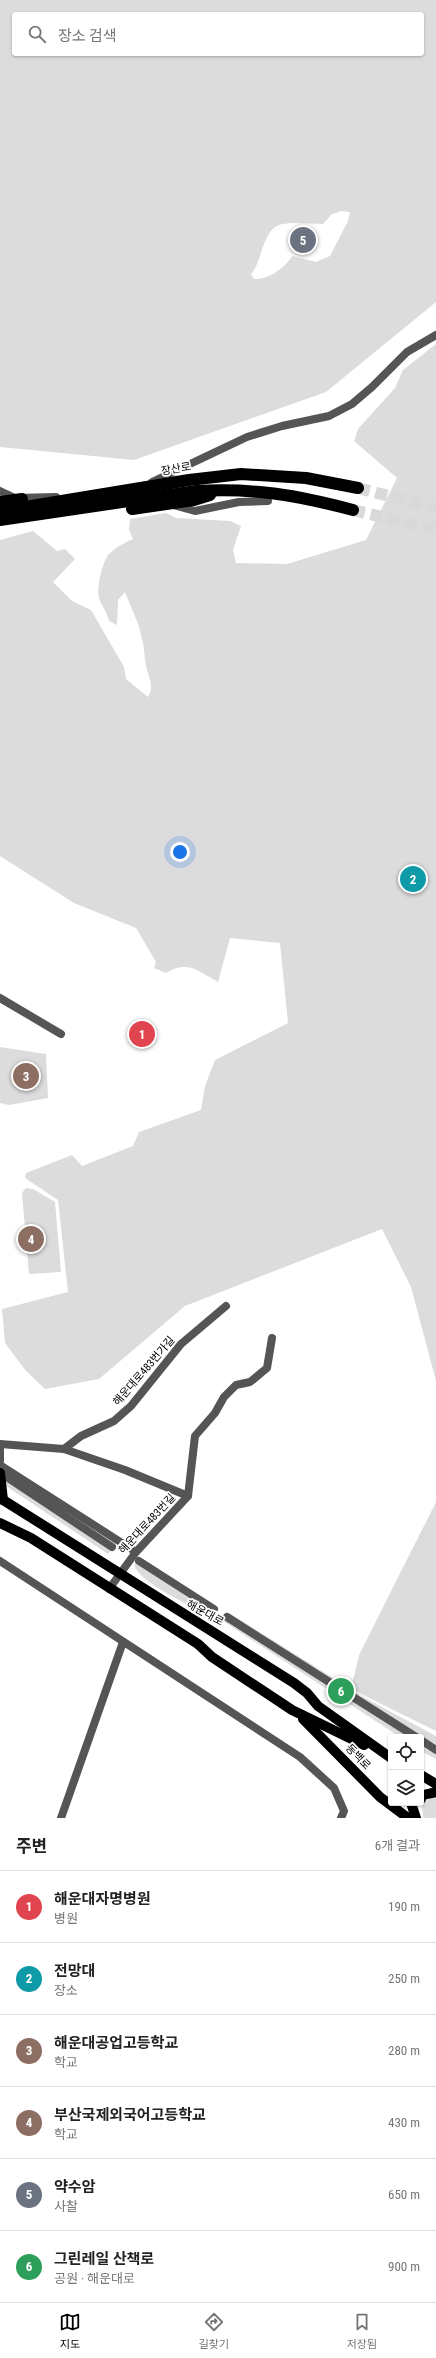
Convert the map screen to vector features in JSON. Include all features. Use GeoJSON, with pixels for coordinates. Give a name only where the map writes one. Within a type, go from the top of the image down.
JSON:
{"type":"FeatureCollection","features":[{"type":"Feature","properties":{"kind":"highway"},"geometry":{"type":"LineString","coordinates":[[0,502],[184,473],[225,470],[267,474]]}},
{"type":"Feature","properties":{"kind":"highway","name":"장산로"},"geometry":{"type":"LineString","coordinates":[[0,511],[202,478],[267,474],[306,478],[358,488]]}},
{"type":"Feature","properties":{"kind":"highway"},"geometry":{"type":"LineString","coordinates":[[0,528],[54,518],[194,500],[226,490]]}},
{"type":"Feature","properties":{"kind":"highway"},"geometry":{"type":"LineString","coordinates":[[0,520],[197,491],[226,490],[264,491],[307,498],[353,510]]}},
{"type":"Feature","properties":{"kind":"main road"},"geometry":{"type":"LineString","coordinates":[[2,1474],[2,1499]]}},
{"type":"Feature","properties":{"kind":"main road","name":"해운대로"},"geometry":{"type":"LineString","coordinates":[[2,1499],[206,1630],[220,1635],[294,1683],[307,1693],[318,1706],[388,1756]]}},
{"type":"Feature","properties":{"kind":"main road","name":"해운대로"},"geometry":{"type":"LineString","coordinates":[[0,1523],[31,1538],[109,1589],[198,1644],[212,1657],[292,1710],[388,1757]]}},
{"type":"Feature","properties":{"kind":"main road"},"geometry":{"type":"LineString","coordinates":[[307,1717],[309,1708],[318,1706]]}},
{"type":"Feature","properties":{"kind":"main road","name":"동백로"},"geometry":{"type":"LineString","coordinates":[[292,1710],[380,1797],[412,1813]]}},
{"type":"Feature","properties":{"kind":"main road"},"geometry":{"type":"LineString","coordinates":[[424,1777],[436,1784]]}},
{"type":"Feature","properties":{"kind":"main road"},"geometry":{"type":"LineString","coordinates":[[424,1795],[436,1792]]}},
{"type":"Feature","properties":{"kind":"street"},"geometry":{"type":"LineString","coordinates":[[0,491],[15,498],[66,497],[157,481],[247,437],[282,426],[329,416],[352,404],[372,387],[407,352],[436,335]]}},
{"type":"Feature","properties":{"kind":"street"},"geometry":{"type":"LineString","coordinates":[[66,497],[69,513]]}},
{"type":"Feature","properties":{"kind":"street"},"geometry":{"type":"LineString","coordinates":[[0,524],[69,513],[164,502],[195,511],[239,502],[268,501]]}},
{"type":"Feature","properties":{"kind":"street"},"geometry":{"type":"LineString","coordinates":[[0,998],[61,1034]]}},
{"type":"Feature","properties":{"kind":"street","name":"해운대로483번가길"},"geometry":{"type":"LineString","coordinates":[[64,1449],[81,1436],[114,1421],[131,1406],[181,1344],[226,1306]]}},
{"type":"Feature","properties":{"kind":"street","name":"해운대로483번길"},"geometry":{"type":"LineString","coordinates":[[109,1589],[136,1552],[188,1496],[195,1436],[215,1413],[224,1397],[236,1385],[250,1382],[267,1368],[272,1338]]}},
{"type":"Feature","properties":{"kind":"street"},"geometry":{"type":"LineString","coordinates":[[0,1461],[0,1444],[64,1449],[125,1470],[188,1496]]}},
{"type":"Feature","properties":{"kind":"street"},"geometry":{"type":"LineString","coordinates":[[0,1465],[136,1552]]}},
{"type":"Feature","properties":{"kind":"street"},"geometry":{"type":"LineString","coordinates":[[2,1474],[112,1548]]}},
{"type":"Feature","properties":{"kind":"street"},"geometry":{"type":"LineString","coordinates":[[0,1561],[300,1757],[334,1788],[344,1811],[341,1818]]}},
{"type":"Feature","properties":{"kind":"street"},"geometry":{"type":"LineString","coordinates":[[139,1562],[214,1609]]}},
{"type":"Feature","properties":{"kind":"street"},"geometry":{"type":"LineString","coordinates":[[227,1617],[411,1734]]}},
{"type":"Feature","properties":{"kind":"street"},"geometry":{"type":"LineString","coordinates":[[61,1818],[123,1642]]}},
{"type":"Feature","properties":{"kind":"street"},"geometry":{"type":"LineString","coordinates":[[424,1742],[436,1750]]}},
{"type":"Feature","properties":{"kind":"shaded area"},"geometry":{"type":"Polygon","coordinates":[[[0,0],[436,0],[436,302],[326,392],[134,460],[0,447],[0,0]],[[341,211],[332,214],[323,224],[293,223],[276,226],[267,238],[255,268],[251,274],[254,279],[265,278],[281,269],[292,256],[316,262],[330,256],[348,221],[350,212],[341,211]]]}},
{"type":"Feature","properties":{"kind":"shaded area"},"geometry":{"type":"Polygon","coordinates":[[[436,344],[436,1381],[411,1287],[382,1229],[185,1306],[99,1379],[45,1389],[26,1371],[5,1343],[2,1309],[68,1292],[58,1200],[25,1178],[26,1173],[72,1155],[82,1166],[133,1146],[139,1132],[201,1110],[205,1086],[215,1060],[288,1023],[280,943],[230,938],[218,982],[193,968],[181,967],[166,973],[154,968],[156,962],[136,928],[74,903],[0,856],[0,540],[33,531],[57,551],[65,549],[75,559],[53,582],[72,601],[91,610],[124,667],[126,679],[148,697],[151,690],[151,684],[146,666],[141,633],[125,592],[118,600],[117,625],[109,621],[98,594],[104,562],[107,557],[117,547],[133,539],[129,530],[130,519],[166,513],[176,518],[230,521],[241,526],[233,550],[236,563],[287,564],[366,540],[397,478],[354,441],[358,429],[395,388],[403,370],[436,344]]]}},
{"type":"Feature","properties":{"kind":"shaded area"},"geometry":{"type":"Polygon","coordinates":[[[0,1047],[46,1054],[48,1098],[9,1105],[0,1103],[0,1047]]]}},
{"type":"Feature","properties":{"kind":"shaded area"},"geometry":{"type":"Polygon","coordinates":[[[26,1188],[33,1189],[55,1202],[61,1272],[29,1274],[22,1193],[26,1188]]]}},
{"type":"Feature","properties":{"kind":"shaded area"},"geometry":{"type":"Polygon","coordinates":[[[10,1475],[117,1544],[108,1554],[6,1486],[6,1478],[10,1475]]]}},
{"type":"Feature","properties":{"kind":"shaded area"},"geometry":{"type":"Polygon","coordinates":[[[436,1502],[436,1731],[351,1689],[359,1655],[436,1502]]]}},
{"type":"Feature","properties":{"kind":"shaded area"},"geometry":{"type":"Polygon","coordinates":[[[139,1558],[215,1606],[208,1615],[156,1587],[138,1572],[134,1565],[139,1558]]]}},
{"type":"Feature","properties":{"kind":"shaded area"},"geometry":{"type":"Polygon","coordinates":[[[229,1613],[367,1699],[436,1736],[436,1759],[424,1753],[424,1734],[395,1734],[223,1621],[229,1613]]]}},
{"type":"Feature","properties":{"kind":"shaded area"},"geometry":{"type":"Polygon","coordinates":[[[431,1797],[436,1797],[436,1818],[423,1818],[422,1806],[424,1806],[424,1803],[431,1797]]]}},
{"type":"Feature","properties":{"kind":"tunnel"},"geometry":{"type":"LineString","coordinates":[[358,488],[436,508]]}},
{"type":"Feature","properties":{"kind":"tunnel"},"geometry":{"type":"LineString","coordinates":[[353,510],[436,530]]}},
{"type":"Feature","properties":{"kind":"place","name":"약수암"},"geometry":{"type":"Point","coordinates":[303,240]}},
{"type":"Feature","properties":{"kind":"place","name":"전망대"},"geometry":{"type":"Point","coordinates":[413,879]}},
{"type":"Feature","properties":{"kind":"place","name":"해운대자명병원"},"geometry":{"type":"Point","coordinates":[142,1034]}},
{"type":"Feature","properties":{"kind":"place","name":"해운대공업고등학교"},"geometry":{"type":"Point","coordinates":[26,1076]}},
{"type":"Feature","properties":{"kind":"place","name":"부산국제외국어고등학교"},"geometry":{"type":"Point","coordinates":[31,1239]}},
{"type":"Feature","properties":{"kind":"place","name":"그린레일 산책로"},"geometry":{"type":"Point","coordinates":[341,1691]}}]}
